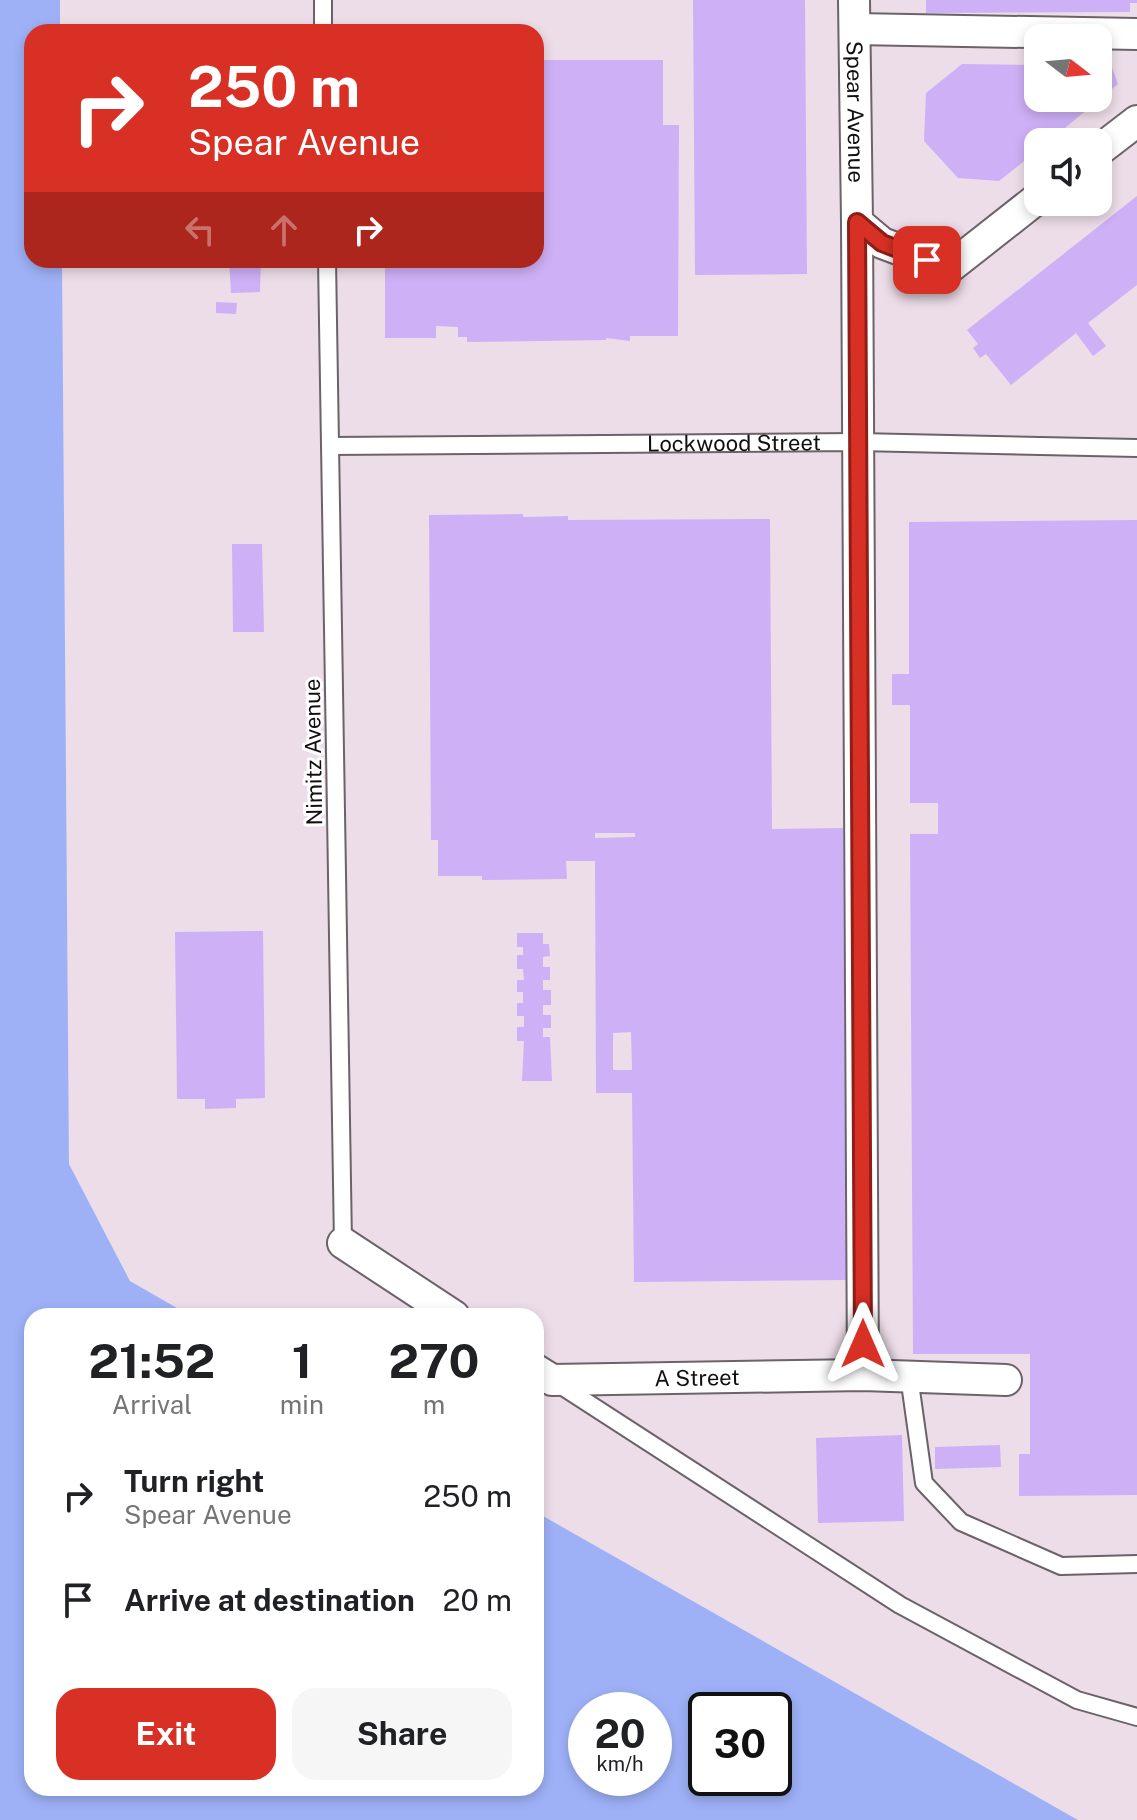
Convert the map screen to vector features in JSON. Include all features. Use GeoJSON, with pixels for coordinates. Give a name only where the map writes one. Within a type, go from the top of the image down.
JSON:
{"type":"FeatureCollection","features":[{"type":"Feature","properties":{"kind":"street"},"geometry":{"type":"LineString","coordinates":[[854,14],[1137,34]]}},
{"type":"Feature","properties":{"kind":"street","name":"Spear Avenue"},"geometry":{"type":"LineString","coordinates":[[854,14],[863,1375]]}},
{"type":"Feature","properties":{"kind":"street"},"geometry":{"type":"LineString","coordinates":[[1112,140],[1137,121]]}},
{"type":"Feature","properties":{"kind":"street"},"geometry":{"type":"LineString","coordinates":[[857,222],[882,243],[949,268],[1024,209]]}},
{"type":"Feature","properties":{"kind":"street"},"geometry":{"type":"LineString","coordinates":[[343,1243],[442,1308]]}},
{"type":"Feature","properties":{"kind":"street","name":"A Street"},"geometry":{"type":"LineString","coordinates":[[544,1375],[863,1375],[1006,1380]]}},
{"type":"Feature","properties":{"kind":"lane"},"geometry":{"type":"LineString","coordinates":[[323,0],[323,24]]}},
{"type":"Feature","properties":{"kind":"lane","name":"Nimitz Avenue"},"geometry":{"type":"LineString","coordinates":[[327,268],[343,1243]]}},
{"type":"Feature","properties":{"kind":"lane","name":"Lockwood Street"},"geometry":{"type":"LineString","coordinates":[[330,446],[858,442],[1137,448]]}},
{"type":"Feature","properties":{"kind":"lane"},"geometry":{"type":"LineString","coordinates":[[544,1375],[900,1605],[1077,1700],[1137,1717]]}},
{"type":"Feature","properties":{"kind":"lane"},"geometry":{"type":"LineString","coordinates":[[909,1376],[924,1483],[961,1522],[1061,1566],[1137,1564]]}},
{"type":"Feature","properties":{"kind":"shaded area"},"geometry":{"type":"Polygon","coordinates":[[[56,0],[1137,0],[1137,1820],[1078,1820],[544,1517],[544,1308],[177,1308],[130,1281],[69,1164],[55,268],[544,268],[544,24],[56,24],[56,0]]]}},
{"type":"Feature","properties":{"kind":"water"},"geometry":{"type":"Polygon","coordinates":[[[0,0],[60,0],[60,24],[24,24],[24,268],[62,268],[69,1164],[130,1281],[177,1308],[24,1308],[24,1796],[544,1796],[544,1517],[1078,1820],[0,1820],[0,0]]]}},
{"type":"Feature","properties":{"kind":"building"},"geometry":{"type":"Polygon","coordinates":[[[693,0],[805,0],[807,274],[695,275],[693,0]]]}},
{"type":"Feature","properties":{"kind":"building"},"geometry":{"type":"Polygon","coordinates":[[[926,0],[1137,0],[1137,3],[1130,3],[1130,12],[926,13],[926,0]]]}},
{"type":"Feature","properties":{"kind":"building"},"geometry":{"type":"Polygon","coordinates":[[[544,60],[663,60],[663,125],[679,125],[678,336],[630,336],[630,341],[606,338],[467,342],[467,337],[458,337],[458,327],[436,326],[436,338],[385,338],[385,268],[544,268],[544,60]]]}},
{"type":"Feature","properties":{"kind":"building"},"geometry":{"type":"Polygon","coordinates":[[[962,64],[1024,65],[1024,112],[1084,112],[1065,128],[1024,128],[1024,161],[999,181],[958,178],[924,141],[926,93],[962,64]]]}},
{"type":"Feature","properties":{"kind":"building"},"geometry":{"type":"Polygon","coordinates":[[[1112,68],[1118,84],[1112,89],[1112,68]]]}},
{"type":"Feature","properties":{"kind":"building"},"geometry":{"type":"Polygon","coordinates":[[[1137,196],[1137,285],[1088,323],[1106,346],[1093,356],[1076,333],[1011,385],[986,354],[980,358],[973,348],[978,344],[967,330],[1137,196]]]}},
{"type":"Feature","properties":{"kind":"building"},"geometry":{"type":"Polygon","coordinates":[[[229,268],[261,268],[260,292],[231,293],[229,268]]]}},
{"type":"Feature","properties":{"kind":"building"},"geometry":{"type":"Polygon","coordinates":[[[216,302],[237,303],[236,314],[216,313],[216,302]]]}},
{"type":"Feature","properties":{"kind":"building"},"geometry":{"type":"Polygon","coordinates":[[[523,514],[523,517],[568,516],[568,520],[770,519],[772,829],[843,828],[846,1280],[634,1282],[632,1093],[596,1093],[595,861],[566,861],[567,879],[482,880],[482,876],[438,876],[438,840],[431,840],[429,515],[523,514]],[[595,833],[595,838],[635,837],[635,833],[595,833]],[[631,1032],[613,1033],[613,1070],[632,1070],[631,1032]]]}},
{"type":"Feature","properties":{"kind":"building"},"geometry":{"type":"Polygon","coordinates":[[[1137,520],[1137,1495],[1019,1496],[1019,1454],[1030,1454],[1030,1354],[913,1354],[910,834],[938,834],[938,803],[910,803],[910,705],[892,705],[892,674],[909,674],[909,522],[1137,520]]]}},
{"type":"Feature","properties":{"kind":"building"},"geometry":{"type":"Polygon","coordinates":[[[232,544],[262,544],[264,632],[233,632],[232,544]]]}},
{"type":"Feature","properties":{"kind":"building"},"geometry":{"type":"Polygon","coordinates":[[[263,931],[265,1098],[236,1099],[236,1108],[205,1109],[205,1099],[177,1099],[175,932],[263,931]]]}},
{"type":"Feature","properties":{"kind":"building"},"geometry":{"type":"Polygon","coordinates":[[[517,933],[543,933],[543,944],[549,944],[550,956],[543,957],[543,967],[550,967],[550,980],[543,980],[543,990],[551,990],[551,1005],[543,1005],[543,1015],[551,1015],[551,1028],[543,1028],[543,1037],[550,1037],[552,1081],[522,1081],[524,1041],[517,1041],[517,1027],[524,1027],[524,1016],[517,1016],[517,1003],[523,1003],[523,992],[517,992],[517,980],[524,980],[523,969],[517,969],[517,955],[523,955],[523,947],[517,947],[517,933]]]}},
{"type":"Feature","properties":{"kind":"building"},"geometry":{"type":"Polygon","coordinates":[[[902,1435],[904,1521],[818,1523],[816,1438],[902,1435]]]}},
{"type":"Feature","properties":{"kind":"building"},"geometry":{"type":"Polygon","coordinates":[[[1000,1445],[1001,1467],[935,1469],[935,1447],[1000,1445]]]}},
{"type":"Feature","properties":{"kind":"route"},"geometry":{"type":"LineString","coordinates":[[863,1344],[857,222],[882,243],[927,260]]}}]}
